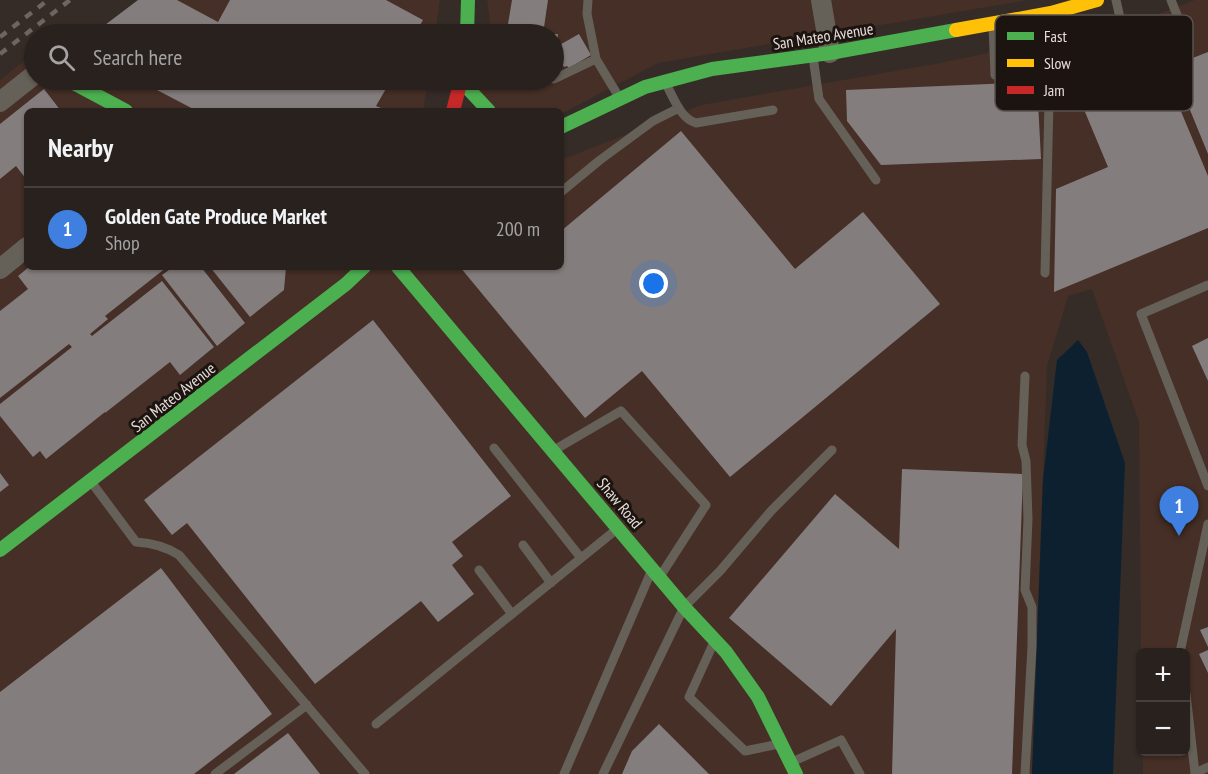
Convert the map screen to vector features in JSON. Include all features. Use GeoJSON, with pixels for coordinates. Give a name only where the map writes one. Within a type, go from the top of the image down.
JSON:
{"type":"FeatureCollection","features":[{"type":"Feature","properties":{"kind":"main road"},"geometry":{"type":"LineString","coordinates":[[467,24],[468,0]]}},
{"type":"Feature","properties":{"kind":"main road","name":"San Mateo Avenue"},"geometry":{"type":"LineString","coordinates":[[1039,15],[1097,0]]}},
{"type":"Feature","properties":{"kind":"main road","name":"San Mateo Avenue"},"geometry":{"type":"LineString","coordinates":[[564,126],[645,87],[712,69],[821,54],[993,23]]}},
{"type":"Feature","properties":{"kind":"main road"},"geometry":{"type":"LineString","coordinates":[[87,90],[120,108]]}},
{"type":"Feature","properties":{"kind":"main road"},"geometry":{"type":"LineString","coordinates":[[454,108],[458,90]]}},
{"type":"Feature","properties":{"kind":"main road"},"geometry":{"type":"LineString","coordinates":[[470,90],[486,108]]}},
{"type":"Feature","properties":{"kind":"main road","name":"San Mateo Avenue"},"geometry":{"type":"LineString","coordinates":[[0,550],[346,284],[361,270]]}},
{"type":"Feature","properties":{"kind":"main road","name":"Shaw Road"},"geometry":{"type":"LineString","coordinates":[[401,270],[684,607],[726,652],[758,697],[794,768]]}},
{"type":"Feature","properties":{"kind":"street"},"geometry":{"type":"LineString","coordinates":[[820,0],[821,54]]}},
{"type":"Feature","properties":{"kind":"street"},"geometry":{"type":"LineString","coordinates":[[0,102],[24,83]]}},
{"type":"Feature","properties":{"kind":"street"},"geometry":{"type":"LineString","coordinates":[[0,268],[24,249]]}},
{"type":"Feature","properties":{"kind":"lane"},"geometry":{"type":"LineString","coordinates":[[588,0],[587,14],[596,59],[620,99]]}},
{"type":"Feature","properties":{"kind":"lane"},"geometry":{"type":"LineString","coordinates":[[1116,0],[1119,15]]}},
{"type":"Feature","properties":{"kind":"lane"},"geometry":{"type":"LineString","coordinates":[[1171,0],[1177,15]]}},
{"type":"Feature","properties":{"kind":"lane"},"geometry":{"type":"LineString","coordinates":[[993,23],[995,75]]}},
{"type":"Feature","properties":{"kind":"lane"},"geometry":{"type":"LineString","coordinates":[[821,54],[819,99],[876,180]]}},
{"type":"Feature","properties":{"kind":"lane"},"geometry":{"type":"LineString","coordinates":[[564,74],[596,59]]}},
{"type":"Feature","properties":{"kind":"lane"},"geometry":{"type":"LineString","coordinates":[[664,82],[684,116],[696,123],[773,110]]}},
{"type":"Feature","properties":{"kind":"lane"},"geometry":{"type":"LineString","coordinates":[[564,190],[653,121],[679,108]]}},
{"type":"Feature","properties":{"kind":"lane"},"geometry":{"type":"LineString","coordinates":[[1046,273],[1049,111]]}},
{"type":"Feature","properties":{"kind":"lane"},"geometry":{"type":"LineString","coordinates":[[1208,285],[1141,314],[1208,486]]}},
{"type":"Feature","properties":{"kind":"lane"},"geometry":{"type":"LineString","coordinates":[[1025,774],[1032,646],[1032,607],[1025,590],[1028,519],[1026,461],[1022,446],[1026,376]]}},
{"type":"Feature","properties":{"kind":"lane"},"geometry":{"type":"LineString","coordinates":[[554,451],[621,411],[706,505],[656,573],[564,774]]}},
{"type":"Feature","properties":{"kind":"lane"},"geometry":{"type":"LineString","coordinates":[[495,448],[581,558]]}},
{"type":"Feature","properties":{"kind":"lane"},"geometry":{"type":"LineString","coordinates":[[603,774],[684,607],[720,571],[771,511],[832,450]]}},
{"type":"Feature","properties":{"kind":"lane"},"geometry":{"type":"LineString","coordinates":[[91,481],[136,542],[152,543],[168,548],[178,555],[365,774]]}},
{"type":"Feature","properties":{"kind":"lane"},"geometry":{"type":"LineString","coordinates":[[1181,648],[1208,524]]}},
{"type":"Feature","properties":{"kind":"lane"},"geometry":{"type":"LineString","coordinates":[[376,724],[618,527]]}},
{"type":"Feature","properties":{"kind":"lane"},"geometry":{"type":"LineString","coordinates":[[523,545],[551,583]]}},
{"type":"Feature","properties":{"kind":"lane"},"geometry":{"type":"LineString","coordinates":[[479,570],[512,614]]}},
{"type":"Feature","properties":{"kind":"lane"},"geometry":{"type":"LineString","coordinates":[[715,640],[689,697],[745,751],[781,743]]}},
{"type":"Feature","properties":{"kind":"lane"},"geometry":{"type":"LineString","coordinates":[[1186,702],[1195,773],[1208,767]]}},
{"type":"Feature","properties":{"kind":"lane"},"geometry":{"type":"LineString","coordinates":[[215,774],[307,705]]}},
{"type":"Feature","properties":{"kind":"lane"},"geometry":{"type":"LineString","coordinates":[[794,768],[840,740],[860,774]]}},
{"type":"Feature","properties":{"kind":"shaded area"},"geometry":{"type":"Polygon","coordinates":[[[148,0],[440,0],[436,24],[115,24],[148,0]]]}},
{"type":"Feature","properties":{"kind":"shaded area"},"geometry":{"type":"Polygon","coordinates":[[[487,0],[1028,0],[658,63],[564,112],[564,108],[483,108],[475,101],[478,90],[564,90],[564,24],[491,24],[487,0]]]}},
{"type":"Feature","properties":{"kind":"shaded area"},"geometry":{"type":"Polygon","coordinates":[[[1195,0],[1208,0],[1208,774],[1143,774],[1143,756],[1190,756],[1190,648],[1141,648],[1139,422],[1092,289],[1068,296],[1047,366],[1032,774],[0,774],[0,80],[24,61],[24,90],[426,90],[423,108],[24,108],[24,270],[564,270],[564,159],[701,105],[995,52],[995,111],[1193,111],[1193,15],[1156,15],[1195,0]]]}},
{"type":"Feature","properties":{"kind":"water"},"geometry":{"type":"Polygon","coordinates":[[[1078,340],[1087,352],[1125,463],[1113,774],[1032,774],[1043,479],[1057,360],[1078,340]]]}},
{"type":"Feature","properties":{"kind":"building"},"geometry":{"type":"Polygon","coordinates":[[[138,0],[177,0],[218,22],[230,0],[386,0],[423,20],[421,24],[106,24],[138,0]]]}},
{"type":"Feature","properties":{"kind":"building"},"geometry":{"type":"Polygon","coordinates":[[[512,0],[548,0],[544,24],[508,24],[512,0]]]}},
{"type":"Feature","properties":{"kind":"building"},"geometry":{"type":"Polygon","coordinates":[[[579,34],[591,55],[569,68],[564,67],[564,42],[579,34]]]}},
{"type":"Feature","properties":{"kind":"building"},"geometry":{"type":"Polygon","coordinates":[[[1208,52],[1208,154],[1190,111],[1193,111],[1193,58],[1208,52]]]}},
{"type":"Feature","properties":{"kind":"building"},"geometry":{"type":"Polygon","coordinates":[[[995,84],[995,111],[1039,111],[1041,159],[881,165],[847,121],[846,90],[995,84]]]}},
{"type":"Feature","properties":{"kind":"building"},"geometry":{"type":"Polygon","coordinates":[[[43,90],[59,108],[24,108],[24,176],[16,166],[0,179],[0,124],[43,90]]]}},
{"type":"Feature","properties":{"kind":"building"},"geometry":{"type":"Polygon","coordinates":[[[157,90],[385,90],[376,106],[381,108],[191,108],[157,90]]]}},
{"type":"Feature","properties":{"kind":"building"},"geometry":{"type":"Polygon","coordinates":[[[1085,111],[1181,111],[1208,176],[1208,228],[1054,292],[1056,189],[1108,167],[1085,111]]]}},
{"type":"Feature","properties":{"kind":"building"},"geometry":{"type":"Polygon","coordinates":[[[681,131],[795,269],[863,212],[940,304],[730,477],[642,371],[585,418],[462,270],[564,270],[564,228],[681,131]]]}},
{"type":"Feature","properties":{"kind":"building"},"geometry":{"type":"Polygon","coordinates":[[[25,270],[163,270],[105,316],[108,319],[90,334],[92,336],[162,281],[214,347],[180,375],[170,362],[46,459],[40,451],[33,457],[0,416],[0,404],[72,347],[69,344],[0,398],[0,311],[28,289],[18,276],[25,270]]]}},
{"type":"Feature","properties":{"kind":"building"},"geometry":{"type":"Polygon","coordinates":[[[169,270],[203,270],[245,323],[217,346],[162,275],[169,270]]]}},
{"type":"Feature","properties":{"kind":"building"},"geometry":{"type":"Polygon","coordinates":[[[212,270],[286,270],[284,290],[250,317],[212,270]]]}},
{"type":"Feature","properties":{"kind":"building"},"geometry":{"type":"Polygon","coordinates":[[[373,320],[511,496],[452,542],[463,556],[452,565],[474,594],[438,622],[421,601],[315,684],[187,523],[172,535],[144,500],[373,320]]]}},
{"type":"Feature","properties":{"kind":"building"},"geometry":{"type":"Polygon","coordinates":[[[1208,338],[1208,381],[1192,346],[1208,338]]]}},
{"type":"Feature","properties":{"kind":"building"},"geometry":{"type":"Polygon","coordinates":[[[902,469],[1023,474],[1012,774],[892,774],[896,629],[831,706],[729,618],[835,494],[899,549],[902,469]]]}},
{"type":"Feature","properties":{"kind":"building"},"geometry":{"type":"Polygon","coordinates":[[[0,473],[9,485],[0,492],[0,473]]]}},
{"type":"Feature","properties":{"kind":"building"},"geometry":{"type":"Polygon","coordinates":[[[161,568],[272,714],[194,774],[0,774],[0,692],[161,568]]]}},
{"type":"Feature","properties":{"kind":"building"},"geometry":{"type":"Polygon","coordinates":[[[1208,627],[1208,647],[1200,630],[1208,627]]]}},
{"type":"Feature","properties":{"kind":"building"},"geometry":{"type":"Polygon","coordinates":[[[1208,650],[1208,673],[1199,654],[1208,650]]]}},
{"type":"Feature","properties":{"kind":"building"},"geometry":{"type":"Polygon","coordinates":[[[659,724],[709,774],[622,774],[632,751],[659,724]]]}},
{"type":"Feature","properties":{"kind":"building"},"geometry":{"type":"Polygon","coordinates":[[[288,733],[320,774],[234,774],[288,733]]]}},
{"type":"Feature","properties":{"kind":"railway"},"geometry":{"type":"LineString","coordinates":[[0,37],[48,0]]}},
{"type":"Feature","properties":{"kind":"railway"},"geometry":{"type":"LineString","coordinates":[[39,24],[70,0]]}},
{"type":"Feature","properties":{"kind":"railway"},"geometry":{"type":"LineString","coordinates":[[0,54],[24,35]]}},
{"type":"Feature","properties":{"kind":"traffic: fast"},"geometry":{"type":"LineString","coordinates":[[467,24],[468,0]]}},
{"type":"Feature","properties":{"kind":"traffic: fast"},"geometry":{"type":"LineString","coordinates":[[564,126],[645,87],[712,69],[830,53],[956,30]]}},
{"type":"Feature","properties":{"kind":"traffic: fast"},"geometry":{"type":"LineString","coordinates":[[87,90],[120,108]]}},
{"type":"Feature","properties":{"kind":"traffic: fast"},"geometry":{"type":"LineString","coordinates":[[469,90],[486,108]]}},
{"type":"Feature","properties":{"kind":"traffic: fast"},"geometry":{"type":"LineString","coordinates":[[0,550],[346,284],[361,270]]}},
{"type":"Feature","properties":{"kind":"traffic: fast"},"geometry":{"type":"LineString","coordinates":[[401,270],[684,607],[726,652],[758,697],[796,774]]}},
{"type":"Feature","properties":{"kind":"traffic: slow"},"geometry":{"type":"LineString","coordinates":[[1040,15],[1097,0]]}},
{"type":"Feature","properties":{"kind":"traffic: slow"},"geometry":{"type":"LineString","coordinates":[[956,30],[995,23]]}},
{"type":"Feature","properties":{"kind":"traffic: jam"},"geometry":{"type":"LineString","coordinates":[[454,108],[458,90]]}},
{"type":"Feature","properties":{"kind":"place","name":"Golden Gate Produce Market"},"geometry":{"type":"Point","coordinates":[1179,536]}}]}
